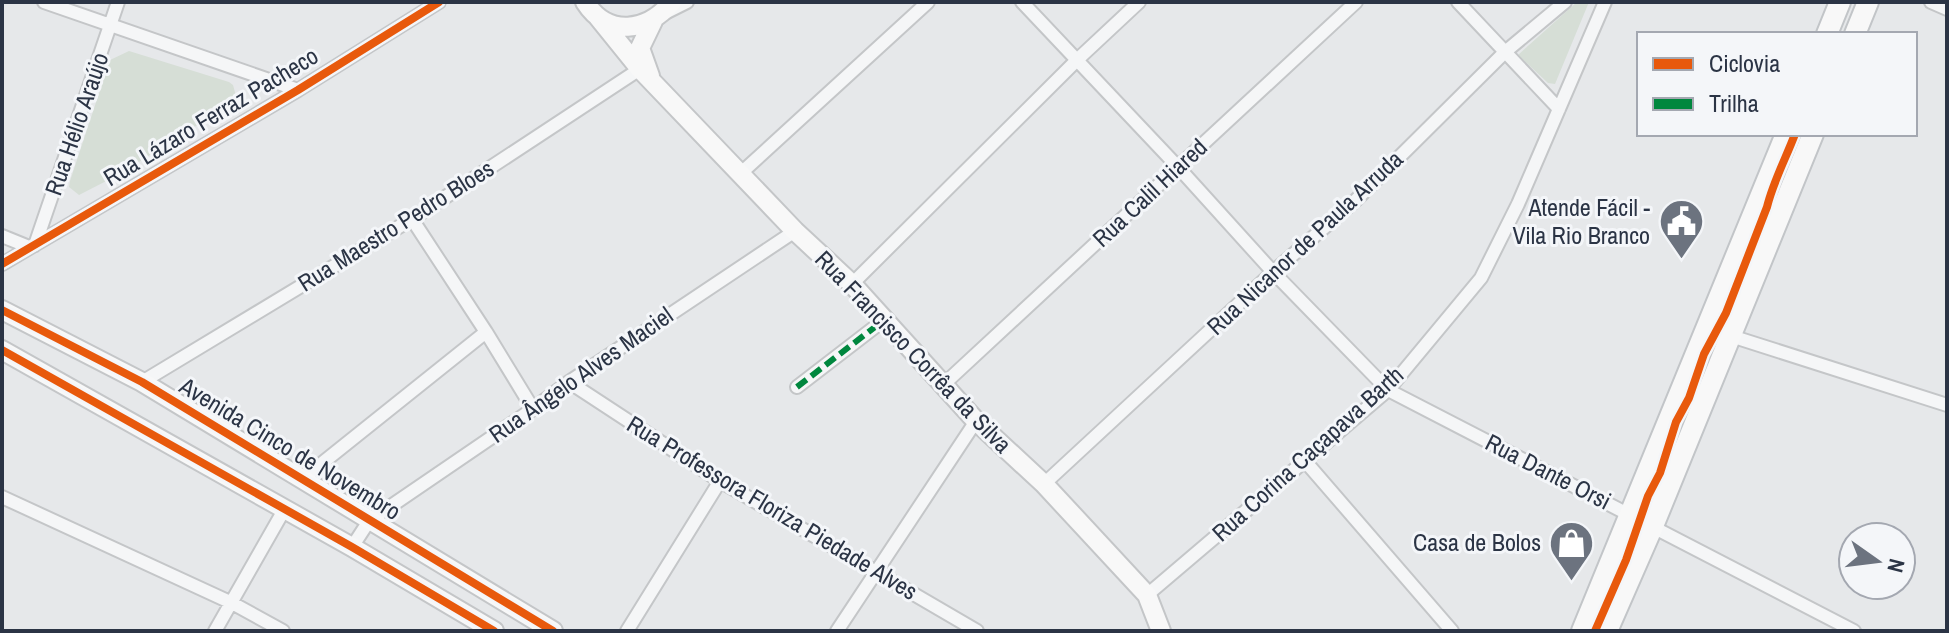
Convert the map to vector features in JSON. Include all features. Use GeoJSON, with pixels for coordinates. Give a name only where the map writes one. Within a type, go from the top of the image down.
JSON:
{"type":"FeatureCollection","features":[{"type":"Feature","properties":{"kind":"main road"},"geometry":{"type":"LineString","coordinates":[[1828,32],[1840,2]]}},
{"type":"Feature","properties":{"kind":"main road"},"geometry":{"type":"LineString","coordinates":[[1856,32],[1868,2]]}},
{"type":"Feature","properties":{"kind":"main road"},"geometry":{"type":"LineString","coordinates":[[588,7],[619,26],[642,25],[662,13]]}},
{"type":"Feature","properties":{"kind":"main road","name":"Rua Francisco Corrêa da Silva"},"geometry":{"type":"LineString","coordinates":[[588,7],[740,174],[852,284],[976,421],[1044,484],[1147,595],[1161,631]]}},
{"type":"Feature","properties":{"kind":"main road"},"geometry":{"type":"LineString","coordinates":[[646,72],[640,48],[662,13]]}},
{"type":"Feature","properties":{"kind":"main road"},"geometry":{"type":"LineString","coordinates":[[1582,631],[1785,136]]}},
{"type":"Feature","properties":{"kind":"main road"},"geometry":{"type":"LineString","coordinates":[[1607,631],[1812,136]]}},
{"type":"Feature","properties":{"kind":"main road","name":"Avenida Cinco de Novembro"},"geometry":{"type":"LineString","coordinates":[[2,310],[142,382],[553,631]]}},
{"type":"Feature","properties":{"kind":"main road"},"geometry":{"type":"LineString","coordinates":[[2,350],[352,547],[494,631]]}},
{"type":"Feature","properties":{"kind":"street"},"geometry":{"type":"LineString","coordinates":[[44,2],[298,90]]}},
{"type":"Feature","properties":{"kind":"street","name":"Rua Hélio Araújo"},"geometry":{"type":"LineString","coordinates":[[32,246],[118,2]]}},
{"type":"Feature","properties":{"kind":"street","name":"Rua Lázaro Ferraz Pacheco"},"geometry":{"type":"LineString","coordinates":[[2,264],[298,90],[439,2]]}},
{"type":"Feature","properties":{"kind":"street"},"geometry":{"type":"LineString","coordinates":[[662,13],[687,2]]}},
{"type":"Feature","properties":{"kind":"street"},"geometry":{"type":"LineString","coordinates":[[740,174],[928,2]]}},
{"type":"Feature","properties":{"kind":"street","name":"Rua Dante Orsi"},"geometry":{"type":"LineString","coordinates":[[1022,2],[1273,272],[1388,390],[1854,631]]}},
{"type":"Feature","properties":{"kind":"street"},"geometry":{"type":"LineString","coordinates":[[852,284],[1139,2]]}},
{"type":"Feature","properties":{"kind":"street","name":"Rua Calil Hiared"},"geometry":{"type":"LineString","coordinates":[[944,384],[1356,2]]}},
{"type":"Feature","properties":{"kind":"street"},"geometry":{"type":"LineString","coordinates":[[1458,2],[1559,109]]}},
{"type":"Feature","properties":{"kind":"street","name":"Rua Nicanor de Paula Arruda"},"geometry":{"type":"LineString","coordinates":[[1044,484],[1273,272],[1356,200],[1505,52],[1565,2]]}},
{"type":"Feature","properties":{"kind":"street","name":"Rua Corina Caçapava Barth"},"geometry":{"type":"LineString","coordinates":[[1147,595],[1388,390],[1481,278],[1518,204],[1605,2]]}},
{"type":"Feature","properties":{"kind":"street"},"geometry":{"type":"LineString","coordinates":[[1931,2],[1947,9]]}},
{"type":"Feature","properties":{"kind":"street","name":"Rua Maestro Pedro Bloes"},"geometry":{"type":"LineString","coordinates":[[142,382],[412,219],[646,72]]}},
{"type":"Feature","properties":{"kind":"street"},"geometry":{"type":"LineString","coordinates":[[412,219],[533,409]]}},
{"type":"Feature","properties":{"kind":"street","name":"Rua Ângelo Alves Maciel"},"geometry":{"type":"LineString","coordinates":[[369,521],[795,231]]}},
{"type":"Feature","properties":{"kind":"street"},"geometry":{"type":"LineString","coordinates":[[2,236],[32,246]]}},
{"type":"Feature","properties":{"kind":"street"},"geometry":{"type":"LineString","coordinates":[[797,387],[884,320]]}},
{"type":"Feature","properties":{"kind":"street"},"geometry":{"type":"LineString","coordinates":[[301,480],[486,332]]}},
{"type":"Feature","properties":{"kind":"street"},"geometry":{"type":"LineString","coordinates":[[1731,336],[1947,405]]}},
{"type":"Feature","properties":{"kind":"street","name":"Rua Professora Floriza Piedade Alves"},"geometry":{"type":"LineString","coordinates":[[569,382],[720,481],[977,631]]}},
{"type":"Feature","properties":{"kind":"street"},"geometry":{"type":"LineString","coordinates":[[837,631],[976,421]]}},
{"type":"Feature","properties":{"kind":"street"},"geometry":{"type":"LineString","coordinates":[[1305,461],[1452,631]]}},
{"type":"Feature","properties":{"kind":"street"},"geometry":{"type":"LineString","coordinates":[[627,631],[720,481]]}},
{"type":"Feature","properties":{"kind":"street"},"geometry":{"type":"LineString","coordinates":[[2,497],[232,603],[283,631]]}},
{"type":"Feature","properties":{"kind":"street"},"geometry":{"type":"LineString","coordinates":[[215,631],[284,510]]}},
{"type":"Feature","properties":{"kind":"street"},"geometry":{"type":"LineString","coordinates":[[352,547],[369,521]]}},
{"type":"Feature","properties":{"kind":"shaded area"},"geometry":{"type":"Polygon","coordinates":[[[1577,2],[1589,2],[1555,84],[1548,83],[1518,55],[1577,2]]]}},
{"type":"Feature","properties":{"kind":"shaded area"},"geometry":{"type":"Polygon","coordinates":[[[129,51],[229,82],[236,96],[231,104],[118,175],[79,195],[69,187],[70,181],[110,60],[129,51]]]}},
{"type":"Feature","properties":{"kind":"marked path"},"geometry":{"type":"LineString","coordinates":[[797,387],[884,320]]}},
{"type":"Feature","properties":{"kind":"cycle path"},"geometry":{"type":"LineString","coordinates":[[2,264],[298,90],[439,2]]}},
{"type":"Feature","properties":{"kind":"cycle path"},"geometry":{"type":"LineString","coordinates":[[1595,631],[1660,473],[1676,422],[1689,398],[1704,354],[1726,313],[1794,136]]}},
{"type":"Feature","properties":{"kind":"cycle path"},"geometry":{"type":"LineString","coordinates":[[2,310],[142,382],[553,631]]}},
{"type":"Feature","properties":{"kind":"cycle path"},"geometry":{"type":"LineString","coordinates":[[2,350],[352,547],[494,631]]}},
{"type":"Feature","properties":{"kind":"place","name":"Atende Fácil - Vila Rio Branco"},"geometry":{"type":"Point","coordinates":[1681,261]}},
{"type":"Feature","properties":{"kind":"place","name":"Casa de Bolos"},"geometry":{"type":"Point","coordinates":[1572,582]}}]}
